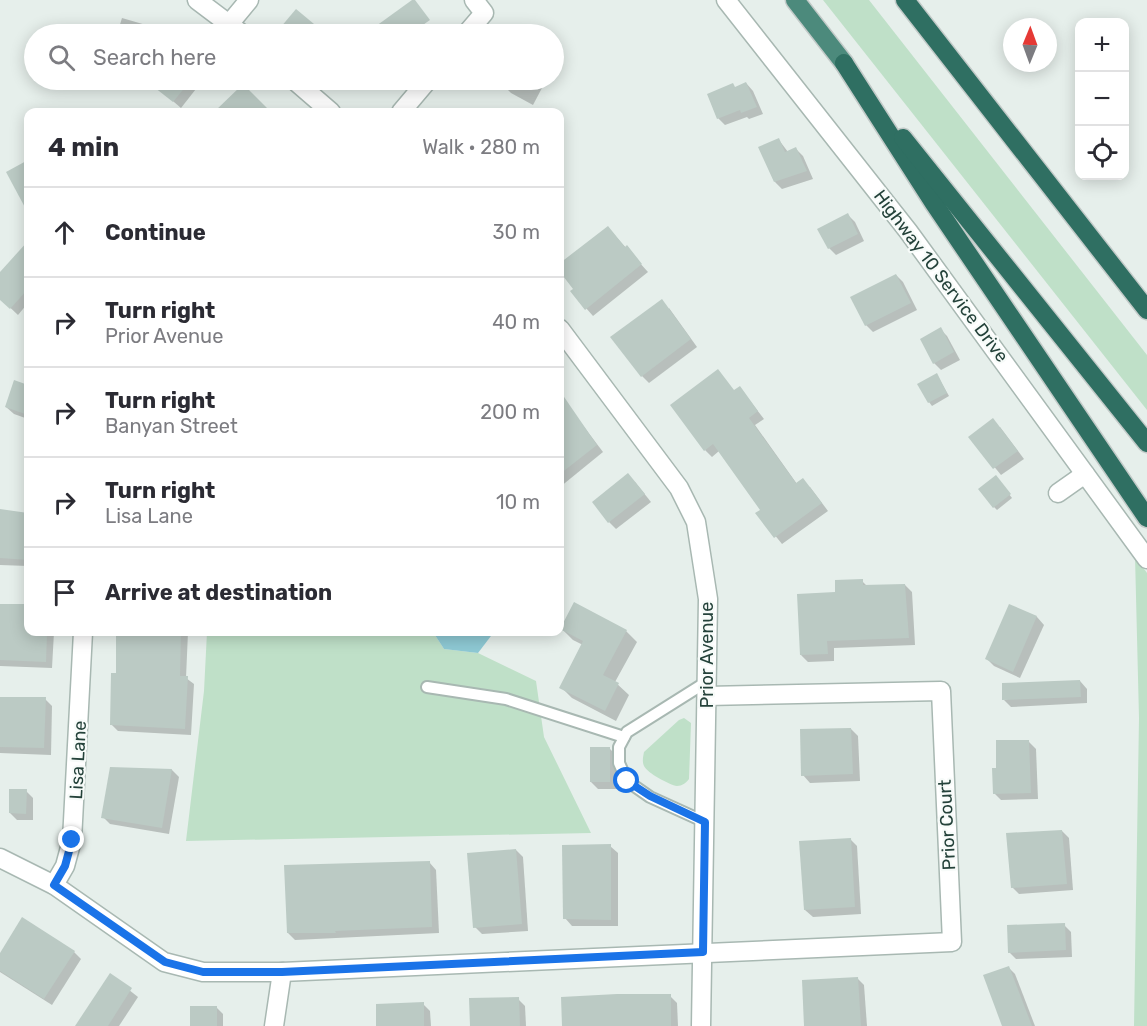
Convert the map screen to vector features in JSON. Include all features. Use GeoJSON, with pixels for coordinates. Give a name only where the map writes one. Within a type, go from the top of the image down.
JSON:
{"type":"FeatureCollection","features":[{"type":"Feature","properties":{"kind":"highway"},"geometry":{"type":"LineString","coordinates":[[795,0],[1147,443]]}},
{"type":"Feature","properties":{"kind":"highway"},"geometry":{"type":"LineString","coordinates":[[905,0],[1147,310]]}},
{"type":"Feature","properties":{"kind":"highway"},"geometry":{"type":"LineString","coordinates":[[844,63],[933,202],[1147,518]]}},
{"type":"Feature","properties":{"kind":"street"},"geometry":{"type":"LineString","coordinates":[[197,0],[229,24]]}},
{"type":"Feature","properties":{"kind":"street"},"geometry":{"type":"LineString","coordinates":[[238,24],[249,0]]}},
{"type":"Feature","properties":{"kind":"street"},"geometry":{"type":"LineString","coordinates":[[474,0],[484,13],[475,24]]}},
{"type":"Feature","properties":{"kind":"street","name":"Highway 10 Service Drive"},"geometry":{"type":"LineString","coordinates":[[726,0],[908,231],[1147,559]]}},
{"type":"Feature","properties":{"kind":"street"},"geometry":{"type":"LineString","coordinates":[[306,90],[326,108]]}},
{"type":"Feature","properties":{"kind":"street"},"geometry":{"type":"LineString","coordinates":[[404,108],[420,90]]}},
{"type":"Feature","properties":{"kind":"street","name":"Prior Avenue"},"geometry":{"type":"LineString","coordinates":[[564,335],[679,488],[696,522],[708,598],[701,1026]]}},
{"type":"Feature","properties":{"kind":"street"},"geometry":{"type":"LineString","coordinates":[[1058,493],[1084,474]]}},
{"type":"Feature","properties":{"kind":"street","name":"Lisa Lane"},"geometry":{"type":"LineString","coordinates":[[54,885],[65,866],[74,830],[83,636]]}},
{"type":"Feature","properties":{"kind":"street","name":"Prior Court"},"geometry":{"type":"LineString","coordinates":[[703,952],[952,942],[941,691],[708,688]]}},
{"type":"Feature","properties":{"kind":"street"},"geometry":{"type":"LineString","coordinates":[[0,858],[54,885],[165,962],[203,972],[282,972],[703,952]]}},
{"type":"Feature","properties":{"kind":"street"},"geometry":{"type":"LineString","coordinates":[[274,1026],[282,972]]}},
{"type":"Feature","properties":{"kind":"street"},"geometry":{"type":"LineString","coordinates":[[282,972],[288,1026]]}},
{"type":"Feature","properties":{"kind":"lane"},"geometry":{"type":"LineString","coordinates":[[428,687],[506,699],[624,737]]}},
{"type":"Feature","properties":{"kind":"lane"},"geometry":{"type":"LineString","coordinates":[[705,822],[650,796],[627,781],[619,763],[619,747],[627,732],[708,688]]}},
{"type":"Feature","properties":{"kind":"green space"},"geometry":{"type":"Polygon","coordinates":[[[823,0],[869,0],[1147,355],[1147,410],[823,0]]]}},
{"type":"Feature","properties":{"kind":"green space"},"geometry":{"type":"Polygon","coordinates":[[[1135,556],[1147,573],[1147,1026],[1134,1026],[1139,718],[1135,556]]]}},
{"type":"Feature","properties":{"kind":"green space"},"geometry":{"type":"Polygon","coordinates":[[[207,636],[436,636],[444,649],[478,653],[536,681],[544,737],[591,833],[186,841],[204,691],[207,636]]]}},
{"type":"Feature","properties":{"kind":"green space"},"geometry":{"type":"Polygon","coordinates":[[[684,718],[691,723],[689,779],[677,786],[649,772],[644,766],[643,758],[644,752],[684,718]]]}},
{"type":"Feature","properties":{"kind":"water"},"geometry":{"type":"Polygon","coordinates":[[[436,636],[491,636],[478,653],[444,649],[436,636]]]}},
{"type":"Feature","properties":{"kind":"building"},"geometry":{"type":"Polygon","coordinates":[[[412,0],[415,0],[430,20],[424,24],[379,24],[412,0]]]}},
{"type":"Feature","properties":{"kind":"building"},"geometry":{"type":"Polygon","coordinates":[[[296,9],[314,24],[283,24],[296,9]]]}},
{"type":"Feature","properties":{"kind":"building"},"geometry":{"type":"Polygon","coordinates":[[[746,82],[757,107],[741,113],[740,110],[717,119],[707,94],[733,83],[735,87],[746,82]]]}},
{"type":"Feature","properties":{"kind":"building"},"geometry":{"type":"Polygon","coordinates":[[[158,90],[183,90],[173,102],[158,90]]]}},
{"type":"Feature","properties":{"kind":"building"},"geometry":{"type":"Polygon","coordinates":[[[237,90],[249,90],[267,108],[218,108],[237,90]]]}},
{"type":"Feature","properties":{"kind":"building"},"geometry":{"type":"Polygon","coordinates":[[[779,138],[785,152],[796,147],[807,171],[774,182],[758,147],[779,138]]]}},
{"type":"Feature","properties":{"kind":"building"},"geometry":{"type":"Polygon","coordinates":[[[24,162],[24,206],[6,172],[24,162]]]}},
{"type":"Feature","properties":{"kind":"building"},"geometry":{"type":"Polygon","coordinates":[[[848,213],[858,234],[828,249],[817,229],[848,213]]]}},
{"type":"Feature","properties":{"kind":"building"},"geometry":{"type":"Polygon","coordinates":[[[608,226],[642,264],[585,310],[570,291],[573,289],[564,277],[564,260],[608,226]]]}},
{"type":"Feature","properties":{"kind":"building"},"geometry":{"type":"Polygon","coordinates":[[[24,245],[24,293],[10,309],[0,300],[0,272],[24,245]]]}},
{"type":"Feature","properties":{"kind":"building"},"geometry":{"type":"Polygon","coordinates":[[[896,274],[911,303],[865,326],[850,297],[896,274]]]}},
{"type":"Feature","properties":{"kind":"building"},"geometry":{"type":"Polygon","coordinates":[[[662,299],[691,339],[641,377],[610,337],[662,299]]]}},
{"type":"Feature","properties":{"kind":"building"},"geometry":{"type":"Polygon","coordinates":[[[941,327],[954,352],[933,364],[920,339],[941,327]]]}},
{"type":"Feature","properties":{"kind":"building"},"geometry":{"type":"Polygon","coordinates":[[[718,369],[734,390],[740,386],[758,411],[749,418],[796,483],[803,478],[822,503],[774,538],[755,513],[760,510],[713,444],[704,451],[670,405],[718,369]]]}},
{"type":"Feature","properties":{"kind":"building"},"geometry":{"type":"Polygon","coordinates":[[[937,373],[947,393],[928,403],[917,384],[937,373]]]}},
{"type":"Feature","properties":{"kind":"building"},"geometry":{"type":"Polygon","coordinates":[[[14,380],[24,384],[24,414],[5,407],[14,380]]]}},
{"type":"Feature","properties":{"kind":"building"},"geometry":{"type":"Polygon","coordinates":[[[564,397],[597,445],[564,471],[564,397]]]}},
{"type":"Feature","properties":{"kind":"building"},"geometry":{"type":"Polygon","coordinates":[[[993,418],[1018,451],[993,469],[968,437],[993,418]]]}},
{"type":"Feature","properties":{"kind":"building"},"geometry":{"type":"Polygon","coordinates":[[[628,473],[645,494],[608,523],[592,502],[628,473]]]}},
{"type":"Feature","properties":{"kind":"building"},"geometry":{"type":"Polygon","coordinates":[[[996,475],[1011,494],[993,508],[978,489],[996,475]]]}},
{"type":"Feature","properties":{"kind":"building"},"geometry":{"type":"Polygon","coordinates":[[[0,509],[24,512],[24,560],[0,558],[0,509]]]}},
{"type":"Feature","properties":{"kind":"building"},"geometry":{"type":"Polygon","coordinates":[[[863,579],[863,585],[905,584],[909,638],[827,641],[828,654],[800,655],[797,594],[835,592],[835,580],[863,579]]]}},
{"type":"Feature","properties":{"kind":"building"},"geometry":{"type":"Polygon","coordinates":[[[574,602],[627,630],[603,675],[619,683],[605,711],[559,688],[583,641],[564,631],[564,621],[574,602]]]}},
{"type":"Feature","properties":{"kind":"building"},"geometry":{"type":"Polygon","coordinates":[[[0,604],[24,604],[24,636],[47,636],[46,662],[0,660],[0,604]]]}},
{"type":"Feature","properties":{"kind":"building"},"geometry":{"type":"Polygon","coordinates":[[[1009,604],[1037,616],[1013,672],[985,659],[1009,604]]]}},
{"type":"Feature","properties":{"kind":"building"},"geometry":{"type":"Polygon","coordinates":[[[116,636],[181,636],[180,676],[188,676],[185,729],[110,725],[111,673],[116,673],[116,636]]]}},
{"type":"Feature","properties":{"kind":"building"},"geometry":{"type":"Polygon","coordinates":[[[1080,680],[1081,697],[1002,700],[1002,683],[1080,680]]]}},
{"type":"Feature","properties":{"kind":"building"},"geometry":{"type":"Polygon","coordinates":[[[0,697],[46,697],[44,748],[0,747],[0,697]]]}},
{"type":"Feature","properties":{"kind":"building"},"geometry":{"type":"Polygon","coordinates":[[[851,728],[853,774],[801,776],[800,729],[851,728]]]}},
{"type":"Feature","properties":{"kind":"building"},"geometry":{"type":"Polygon","coordinates":[[[996,740],[1029,740],[1031,793],[993,794],[992,768],[996,768],[996,740]]]}},
{"type":"Feature","properties":{"kind":"building"},"geometry":{"type":"Polygon","coordinates":[[[590,747],[610,747],[610,782],[590,782],[590,747]]]}},
{"type":"Feature","properties":{"kind":"building"},"geometry":{"type":"Polygon","coordinates":[[[110,767],[172,769],[162,828],[101,818],[110,767]]]}},
{"type":"Feature","properties":{"kind":"building"},"geometry":{"type":"Polygon","coordinates":[[[9,789],[27,789],[26,814],[9,813],[9,789]]]}},
{"type":"Feature","properties":{"kind":"building"},"geometry":{"type":"Polygon","coordinates":[[[1062,830],[1067,884],[1011,888],[1006,833],[1062,830]]]}},
{"type":"Feature","properties":{"kind":"building"},"geometry":{"type":"Polygon","coordinates":[[[851,838],[855,907],[804,910],[799,841],[851,838]]]}},
{"type":"Feature","properties":{"kind":"building"},"geometry":{"type":"Polygon","coordinates":[[[611,844],[611,920],[563,919],[562,845],[611,844]]]}},
{"type":"Feature","properties":{"kind":"building"},"geometry":{"type":"Polygon","coordinates":[[[516,849],[522,924],[473,928],[467,853],[516,849]]]}},
{"type":"Feature","properties":{"kind":"building"},"geometry":{"type":"Polygon","coordinates":[[[430,861],[432,927],[335,931],[336,933],[287,933],[284,865],[430,861]]]}},
{"type":"Feature","properties":{"kind":"building"},"geometry":{"type":"Polygon","coordinates":[[[22,917],[75,951],[44,999],[0,971],[0,953],[22,917]]]}},
{"type":"Feature","properties":{"kind":"building"},"geometry":{"type":"Polygon","coordinates":[[[1065,923],[1066,950],[1008,953],[1007,925],[1065,923]]]}},
{"type":"Feature","properties":{"kind":"building"},"geometry":{"type":"Polygon","coordinates":[[[1009,966],[1032,1026],[1002,1026],[983,975],[1009,966]]]}},
{"type":"Feature","properties":{"kind":"building"},"geometry":{"type":"Polygon","coordinates":[[[110,973],[132,988],[108,1026],[75,1026],[110,973]]]}},
{"type":"Feature","properties":{"kind":"building"},"geometry":{"type":"Polygon","coordinates":[[[858,977],[861,1026],[804,1026],[802,980],[858,977]]]}},
{"type":"Feature","properties":{"kind":"building"},"geometry":{"type":"Polygon","coordinates":[[[671,994],[671,1026],[562,1026],[561,997],[671,994]]]}},
{"type":"Feature","properties":{"kind":"building"},"geometry":{"type":"Polygon","coordinates":[[[519,997],[520,1026],[470,1026],[469,998],[519,997]]]}},
{"type":"Feature","properties":{"kind":"building"},"geometry":{"type":"Polygon","coordinates":[[[424,1002],[424,1026],[376,1026],[376,1004],[424,1002]]]}},
{"type":"Feature","properties":{"kind":"building"},"geometry":{"type":"Polygon","coordinates":[[[190,1006],[217,1006],[217,1026],[190,1026],[190,1006]]]}},
{"type":"Feature","properties":{"kind":"route"},"geometry":{"type":"LineString","coordinates":[[72,840],[65,866],[54,885],[165,962],[203,972],[282,972],[703,952],[705,822],[650,796],[627,781]]}}]}
